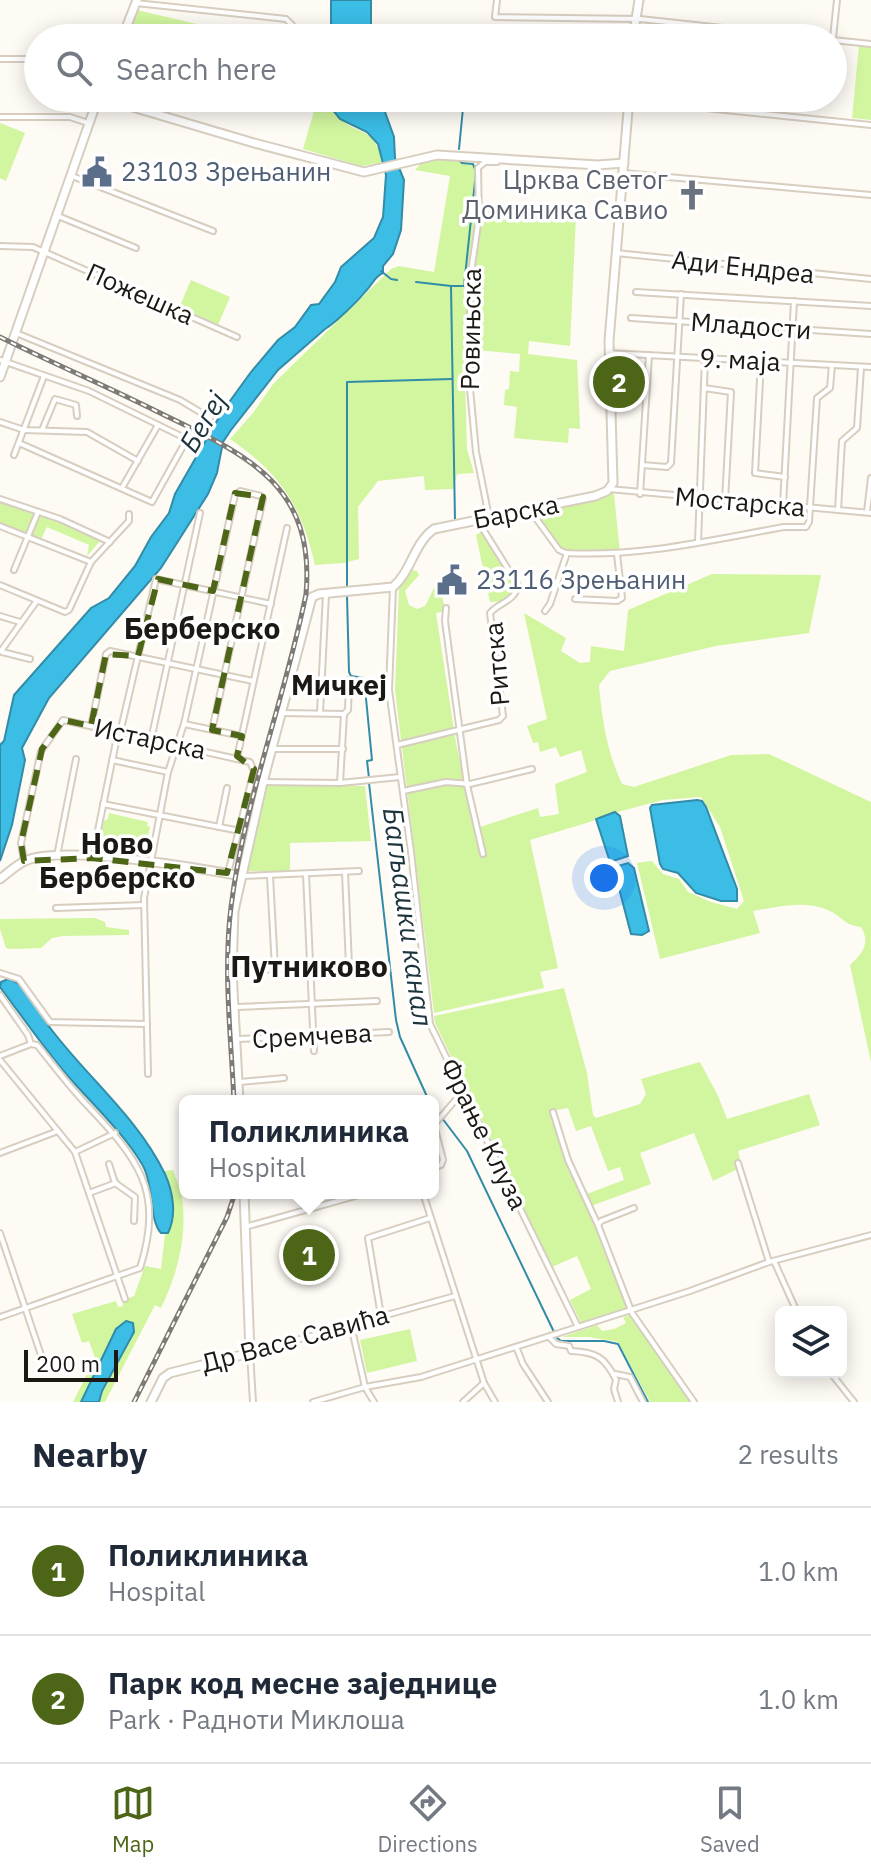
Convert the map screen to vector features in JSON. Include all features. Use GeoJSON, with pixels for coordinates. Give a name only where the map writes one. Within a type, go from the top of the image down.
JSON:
{"type":"FeatureCollection","features":[{"type":"Feature","properties":{"kind":"street"},"geometry":{"type":"LineString","coordinates":[[497,0],[495,17],[635,19],[682,24]]}},
{"type":"Feature","properties":{"kind":"street"},"geometry":{"type":"LineString","coordinates":[[634,24],[639,0]]}},
{"type":"Feature","properties":{"kind":"street"},"geometry":{"type":"LineString","coordinates":[[835,24],[837,0]]}},
{"type":"Feature","properties":{"kind":"street"},"geometry":{"type":"LineString","coordinates":[[127,24],[136,1],[286,19],[291,24]]}},
{"type":"Feature","properties":{"kind":"street"},"geometry":{"type":"LineString","coordinates":[[847,41],[871,44]]}},
{"type":"Feature","properties":{"kind":"street"},"geometry":{"type":"LineString","coordinates":[[0,59],[24,59]]}},
{"type":"Feature","properties":{"kind":"street"},"geometry":{"type":"LineString","coordinates":[[0,377],[3,361],[16,333],[93,112]]}},
{"type":"Feature","properties":{"kind":"street"},"geometry":{"type":"LineString","coordinates":[[150,112],[364,172],[437,155],[598,165],[624,163]]}},
{"type":"Feature","properties":{"kind":"street"},"geometry":{"type":"LineString","coordinates":[[609,489],[613,476],[609,353],[628,112]]}},
{"type":"Feature","properties":{"kind":"street"},"geometry":{"type":"LineString","coordinates":[[750,112],[871,125]]}},
{"type":"Feature","properties":{"kind":"street"},"geometry":{"type":"LineString","coordinates":[[0,117],[70,117],[88,123]]}},
{"type":"Feature","properties":{"kind":"street","name":"Ровињска"},"geometry":{"type":"LineString","coordinates":[[489,517],[479,474],[471,412],[470,279],[479,218],[478,168],[482,163],[496,162],[500,158]]}},
{"type":"Feature","properties":{"kind":"street"},"geometry":{"type":"LineString","coordinates":[[623,173],[871,195]]}},
{"type":"Feature","properties":{"kind":"street"},"geometry":{"type":"LineString","coordinates":[[70,175],[213,231]]}},
{"type":"Feature","properties":{"kind":"street"},"geometry":{"type":"LineString","coordinates":[[56,215],[136,248]]}},
{"type":"Feature","properties":{"kind":"street","name":"Пожешка"},"geometry":{"type":"LineString","coordinates":[[0,246],[33,247],[237,337]]}},
{"type":"Feature","properties":{"kind":"street","name":"Ади Ендреа"},"geometry":{"type":"LineString","coordinates":[[616,253],[871,279]]}},
{"type":"Feature","properties":{"kind":"street"},"geometry":{"type":"LineString","coordinates":[[636,292],[871,306]]}},
{"type":"Feature","properties":{"kind":"street"},"geometry":{"type":"LineString","coordinates":[[642,465],[667,467],[671,463],[681,294]]}},
{"type":"Feature","properties":{"kind":"street"},"geometry":{"type":"LineString","coordinates":[[783,505],[794,301]]}},
{"type":"Feature","properties":{"kind":"street","name":"Младости"},"geometry":{"type":"LineString","coordinates":[[631,318],[871,334]]}},
{"type":"Feature","properties":{"kind":"street"},"geometry":{"type":"LineString","coordinates":[[16,333],[169,395],[210,418]]}},
{"type":"Feature","properties":{"kind":"street","name":"9. маја"},"geometry":{"type":"LineString","coordinates":[[609,353],[871,367]]}},
{"type":"Feature","properties":{"kind":"street"},"geometry":{"type":"LineString","coordinates":[[640,494],[649,355]]}},
{"type":"Feature","properties":{"kind":"street"},"geometry":{"type":"LineString","coordinates":[[698,542],[705,358]]}},
{"type":"Feature","properties":{"kind":"street"},"geometry":{"type":"LineString","coordinates":[[3,361],[89,391],[187,439],[152,502],[19,443]]}},
{"type":"Feature","properties":{"kind":"street"},"geometry":{"type":"LineString","coordinates":[[761,361],[755,473],[785,477]]}},
{"type":"Feature","properties":{"kind":"street"},"geometry":{"type":"LineString","coordinates":[[529,509],[559,550],[567,553],[617,554],[675,548],[784,527],[806,527],[809,524],[817,398],[830,388],[832,365]]}},
{"type":"Feature","properties":{"kind":"street"},"geometry":{"type":"LineString","coordinates":[[838,510],[842,441],[857,428],[861,367]]}},
{"type":"Feature","properties":{"kind":"street"},"geometry":{"type":"LineString","coordinates":[[14,455],[44,376]]}},
{"type":"Feature","properties":{"kind":"street"},"geometry":{"type":"LineString","coordinates":[[704,388],[731,392],[725,501]]}},
{"type":"Feature","properties":{"kind":"street"},"geometry":{"type":"LineString","coordinates":[[42,430],[55,399],[76,405],[77,416]]}},
{"type":"Feature","properties":{"kind":"street"},"geometry":{"type":"LineString","coordinates":[[0,422],[24,430],[87,432],[138,461]]}},
{"type":"Feature","properties":{"kind":"street"},"geometry":{"type":"LineString","coordinates":[[122,488],[158,425]]}},
{"type":"Feature","properties":{"kind":"street"},"geometry":{"type":"LineString","coordinates":[[869,512],[871,478]]}},
{"type":"Feature","properties":{"kind":"street","name":"Барска"},"geometry":{"type":"LineString","coordinates":[[393,587],[401,579],[425,537],[435,528],[595,496],[609,489]]}},
{"type":"Feature","properties":{"kind":"street","name":"Мостарска"},"geometry":{"type":"LineString","coordinates":[[609,489],[869,512]]}},
{"type":"Feature","properties":{"kind":"street"},"geometry":{"type":"LineString","coordinates":[[148,1074],[144,905],[168,772],[184,724],[235,495],[240,491],[263,499],[212,730]]}},
{"type":"Feature","properties":{"kind":"street"},"geometry":{"type":"LineString","coordinates":[[0,499],[110,542]]}},
{"type":"Feature","properties":{"kind":"street"},"geometry":{"type":"LineString","coordinates":[[14,570],[38,512]]}},
{"type":"Feature","properties":{"kind":"street"},"geometry":{"type":"LineString","coordinates":[[151,740],[200,513]]}},
{"type":"Feature","properties":{"kind":"street"},"geometry":{"type":"LineString","coordinates":[[0,585],[36,602],[65,612],[69,610],[91,562],[129,521],[129,514]]}},
{"type":"Feature","properties":{"kind":"street"},"geometry":{"type":"LineString","coordinates":[[0,526],[91,562]]}},
{"type":"Feature","properties":{"kind":"street","name":"Ритска"},"geometry":{"type":"LineString","coordinates":[[397,745],[499,720],[503,716],[490,613],[508,601],[519,588],[481,526]]}},
{"type":"Feature","properties":{"kind":"street"},"geometry":{"type":"LineString","coordinates":[[227,873],[254,769],[250,762],[237,758],[287,528]]}},
{"type":"Feature","properties":{"kind":"street"},"geometry":{"type":"LineString","coordinates":[[545,611],[567,553]]}},
{"type":"Feature","properties":{"kind":"street"},"geometry":{"type":"LineString","coordinates":[[575,599],[622,598],[617,554]]}},
{"type":"Feature","properties":{"kind":"street"},"geometry":{"type":"LineString","coordinates":[[92,858],[112,760],[156,580],[271,604]]}},
{"type":"Feature","properties":{"kind":"street"},"geometry":{"type":"LineString","coordinates":[[238,1095],[233,1007],[233,917],[263,782],[311,600],[315,595],[393,587]]}},
{"type":"Feature","properties":{"kind":"street","name":"Фрање Клуза"},"geometry":{"type":"LineString","coordinates":[[393,587],[389,690],[430,1024],[578,1327]]}},
{"type":"Feature","properties":{"kind":"street"},"geometry":{"type":"LineString","coordinates":[[320,713],[326,594]]}},
{"type":"Feature","properties":{"kind":"street"},"geometry":{"type":"LineString","coordinates":[[30,659],[1,651],[36,602]]}},
{"type":"Feature","properties":{"kind":"street"},"geometry":{"type":"LineString","coordinates":[[446,608],[445,621],[467,785],[474,827],[483,854]]}},
{"type":"Feature","properties":{"kind":"street"},"geometry":{"type":"LineString","coordinates":[[0,616],[20,622]]}},
{"type":"Feature","properties":{"kind":"street"},"geometry":{"type":"LineString","coordinates":[[91,726],[106,654],[112,650],[254,681]]}},
{"type":"Feature","properties":{"kind":"street"},"geometry":{"type":"LineString","coordinates":[[340,783],[349,680]]}},
{"type":"Feature","properties":{"kind":"street"},"geometry":{"type":"LineString","coordinates":[[281,713],[344,714]]}},
{"type":"Feature","properties":{"kind":"street","name":"Истарска"},"geometry":{"type":"LineString","coordinates":[[24,861],[21,843],[41,751],[63,720],[237,758]]}},
{"type":"Feature","properties":{"kind":"street"},"geometry":{"type":"LineString","coordinates":[[184,724],[242,736]]}},
{"type":"Feature","properties":{"kind":"street"},"geometry":{"type":"LineString","coordinates":[[272,749],[343,749]]}},
{"type":"Feature","properties":{"kind":"street"},"geometry":{"type":"LineString","coordinates":[[57,856],[76,759]]}},
{"type":"Feature","properties":{"kind":"street"},"geometry":{"type":"LineString","coordinates":[[112,760],[168,772]]}},
{"type":"Feature","properties":{"kind":"street"},"geometry":{"type":"LineString","coordinates":[[403,791],[446,782],[467,785],[532,769]]}},
{"type":"Feature","properties":{"kind":"street"},"geometry":{"type":"LineString","coordinates":[[263,782],[340,783],[401,777]]}},
{"type":"Feature","properties":{"kind":"street"},"geometry":{"type":"LineString","coordinates":[[219,827],[227,788]]}},
{"type":"Feature","properties":{"kind":"street"},"geometry":{"type":"LineString","coordinates":[[103,804],[240,831]]}},
{"type":"Feature","properties":{"kind":"street"},"geometry":{"type":"LineString","coordinates":[[0,879],[24,861],[57,856],[152,863],[227,873],[270,875],[359,871]]}},
{"type":"Feature","properties":{"kind":"street"},"geometry":{"type":"LineString","coordinates":[[345,872],[349,966]]}},
{"type":"Feature","properties":{"kind":"street"},"geometry":{"type":"LineString","coordinates":[[306,874],[314,1051]]}},
{"type":"Feature","properties":{"kind":"street"},"geometry":{"type":"LineString","coordinates":[[270,875],[275,969]]}},
{"type":"Feature","properties":{"kind":"street"},"geometry":{"type":"LineString","coordinates":[[56,908],[144,905]]}},
{"type":"Feature","properties":{"kind":"street"},"geometry":{"type":"LineString","coordinates":[[232,971],[372,965]]}},
{"type":"Feature","properties":{"kind":"street"},"geometry":{"type":"LineString","coordinates":[[0,973],[19,979],[47,1020],[52,1022],[147,1024]]}},
{"type":"Feature","properties":{"kind":"street"},"geometry":{"type":"LineString","coordinates":[[0,995],[31,1044]]}},
{"type":"Feature","properties":{"kind":"street"},"geometry":{"type":"LineString","coordinates":[[233,1007],[377,1001]]}},
{"type":"Feature","properties":{"kind":"street","name":"Сремчева"},"geometry":{"type":"LineString","coordinates":[[235,1040],[389,1032]]}},
{"type":"Feature","properties":{"kind":"street"},"geometry":{"type":"LineString","coordinates":[[0,1317],[118,1276],[135,1271],[141,1267],[149,1223],[148,1199],[141,1172],[115,1133],[37,1045],[31,1044],[0,1058],[75,1152],[118,1276],[125,1299]]}},
{"type":"Feature","properties":{"kind":"street"},"geometry":{"type":"LineString","coordinates":[[237,1082],[284,1078]]}},
{"type":"Feature","properties":{"kind":"street"},"geometry":{"type":"LineString","coordinates":[[439,1119],[464,1090]]}},
{"type":"Feature","properties":{"kind":"street"},"geometry":{"type":"LineString","coordinates":[[553,1112],[568,1160],[598,1225],[631,1311],[694,1402]]}},
{"type":"Feature","properties":{"kind":"street"},"geometry":{"type":"LineString","coordinates":[[0,1153],[58,1131]]}},
{"type":"Feature","properties":{"kind":"street"},"geometry":{"type":"LineString","coordinates":[[75,1152],[115,1133]]}},
{"type":"Feature","properties":{"kind":"street"},"geometry":{"type":"LineString","coordinates":[[439,1144],[443,1160],[439,1166]]}},
{"type":"Feature","properties":{"kind":"street"},"geometry":{"type":"LineString","coordinates":[[738,1163],[772,1262],[794,1306]]}},
{"type":"Feature","properties":{"kind":"street"},"geometry":{"type":"LineString","coordinates":[[109,1164],[116,1183],[135,1197],[134,1221]]}},
{"type":"Feature","properties":{"kind":"street"},"geometry":{"type":"LineString","coordinates":[[89,1193],[116,1183]]}},
{"type":"Feature","properties":{"kind":"street"},"geometry":{"type":"LineString","coordinates":[[244,1199],[253,1402]]}},
{"type":"Feature","properties":{"kind":"street"},"geometry":{"type":"LineString","coordinates":[[245,1227],[345,1199]]}},
{"type":"Feature","properties":{"kind":"street"},"geometry":{"type":"LineString","coordinates":[[425,1199],[484,1383],[495,1402]]}},
{"type":"Feature","properties":{"kind":"street"},"geometry":{"type":"LineString","coordinates":[[598,1225],[634,1208]]}},
{"type":"Feature","properties":{"kind":"street"},"geometry":{"type":"LineString","coordinates":[[381,1316],[367,1239],[430,1218]]}},
{"type":"Feature","properties":{"kind":"street"},"geometry":{"type":"LineString","coordinates":[[0,1233],[43,1361]]}},
{"type":"Feature","properties":{"kind":"street"},"geometry":{"type":"LineString","coordinates":[[313,1402],[477,1361],[772,1262],[871,1235]]}},
{"type":"Feature","properties":{"kind":"street"},"geometry":{"type":"LineString","coordinates":[[0,1255],[7,1253]]}},
{"type":"Feature","properties":{"kind":"street","name":"Др Васе Савића"},"geometry":{"type":"LineString","coordinates":[[151,1402],[163,1378],[172,1372],[455,1296]]}},
{"type":"Feature","properties":{"kind":"street"},"geometry":{"type":"LineString","coordinates":[[351,1325],[371,1401]]}},
{"type":"Feature","properties":{"kind":"street"},"geometry":{"type":"LineString","coordinates":[[549,1337],[556,1344],[569,1346],[572,1352],[597,1354],[605,1360],[616,1376],[614,1389],[618,1402]]}},
{"type":"Feature","properties":{"kind":"street"},"geometry":{"type":"LineString","coordinates":[[517,1348],[523,1364],[548,1402]]}},
{"type":"Feature","properties":{"kind":"street"},"geometry":{"type":"LineString","coordinates":[[616,1376],[630,1377],[643,1402]]}},
{"type":"Feature","properties":{"kind":"street"},"geometry":{"type":"LineString","coordinates":[[835,1378],[854,1402]]}},
{"type":"Feature","properties":{"kind":"street"},"geometry":{"type":"LineString","coordinates":[[463,1402],[484,1383]]}},
{"type":"Feature","properties":{"kind":"highlighted area"},"geometry":{"type":"Polygon","coordinates":[[[235,493],[263,497],[212,730],[242,736],[237,756],[254,769],[227,873],[92,858],[24,861],[21,843],[42,749],[63,720],[91,726],[106,654],[138,656],[158,579],[213,591],[235,493]]]}},
{"type":"Feature","properties":{"kind":"green space"},"geometry":{"type":"Polygon","coordinates":[[[137,10],[197,24],[132,24],[137,10]]]}},
{"type":"Feature","properties":{"kind":"green space"},"geometry":{"type":"Polygon","coordinates":[[[859,45],[871,46],[871,120],[852,118],[859,45]]]}},
{"type":"Feature","properties":{"kind":"green space"},"geometry":{"type":"Polygon","coordinates":[[[314,112],[334,112],[348,125],[371,138],[383,163],[361,166],[303,149],[314,112]]]}},
{"type":"Feature","properties":{"kind":"green space"},"geometry":{"type":"Polygon","coordinates":[[[0,123],[25,133],[6,181],[0,178],[0,123]]]}},
{"type":"Feature","properties":{"kind":"green space"},"geometry":{"type":"Polygon","coordinates":[[[435,158],[476,165],[473,205],[576,217],[570,346],[529,341],[528,354],[577,360],[580,429],[569,428],[568,443],[514,438],[517,407],[504,405],[505,390],[509,389],[510,371],[519,372],[520,354],[464,349],[467,449],[474,473],[457,474],[453,489],[425,490],[424,476],[378,481],[358,507],[359,559],[315,565],[303,525],[276,478],[230,439],[273,384],[391,269],[399,266],[434,272],[450,176],[415,170],[422,162],[435,158]]]}},
{"type":"Feature","properties":{"kind":"green space"},"geometry":{"type":"Polygon","coordinates":[[[191,280],[230,297],[218,325],[179,308],[191,280]]]}},
{"type":"Feature","properties":{"kind":"green space"},"geometry":{"type":"Polygon","coordinates":[[[609,491],[614,494],[620,553],[560,549],[532,510],[609,491]]]}},
{"type":"Feature","properties":{"kind":"green space"},"geometry":{"type":"Polygon","coordinates":[[[0,501],[36,513],[27,534],[0,524],[0,501]]]}},
{"type":"Feature","properties":{"kind":"green space"},"geometry":{"type":"Polygon","coordinates":[[[38,512],[101,540],[87,556],[89,545],[47,527],[41,539],[29,534],[38,512]]]}},
{"type":"Feature","properties":{"kind":"green space"},"geometry":{"type":"Polygon","coordinates":[[[484,530],[517,586],[506,601],[490,602],[476,535],[484,530]]]}},
{"type":"Feature","properties":{"kind":"green space"},"geometry":{"type":"Polygon","coordinates":[[[411,570],[419,575],[405,591],[409,605],[417,609],[425,606],[437,582],[440,583],[445,611],[436,613],[456,743],[480,855],[484,856],[477,828],[538,808],[540,817],[559,814],[555,784],[587,772],[581,750],[560,757],[556,747],[540,752],[538,742],[533,743],[527,726],[547,719],[524,613],[566,638],[561,651],[580,663],[590,662],[591,646],[624,651],[628,610],[712,574],[821,575],[809,633],[716,646],[610,671],[599,685],[600,698],[609,748],[622,784],[634,787],[731,755],[769,754],[871,802],[871,1062],[850,965],[864,948],[864,933],[861,927],[828,910],[800,905],[753,911],[760,933],[660,959],[637,863],[652,861],[663,874],[679,879],[688,892],[711,902],[737,909],[744,901],[720,827],[701,797],[663,800],[530,840],[558,968],[540,972],[544,988],[434,1013],[395,690],[399,589],[411,570]]]}},
{"type":"Feature","properties":{"kind":"green space"},"geometry":{"type":"Polygon","coordinates":[[[266,785],[365,786],[371,841],[290,843],[290,871],[245,871],[266,785]]]}},
{"type":"Feature","properties":{"kind":"green space"},"geometry":{"type":"Polygon","coordinates":[[[109,813],[148,822],[147,826],[150,827],[146,846],[100,840],[109,813]]]}},
{"type":"Feature","properties":{"kind":"green space"},"geometry":{"type":"Polygon","coordinates":[[[95,918],[105,922],[106,927],[129,930],[129,935],[63,936],[52,938],[41,948],[10,949],[6,948],[0,929],[0,919],[95,918]]]}},
{"type":"Feature","properties":{"kind":"green space"},"geometry":{"type":"Polygon","coordinates":[[[564,988],[596,1118],[640,1104],[646,1094],[641,1079],[700,1062],[727,1119],[809,1094],[820,1125],[738,1151],[742,1167],[713,1181],[694,1133],[640,1153],[651,1184],[591,1206],[584,1195],[624,1180],[620,1167],[608,1171],[591,1126],[576,1131],[568,1108],[551,1111],[628,1309],[581,1323],[570,1300],[591,1289],[577,1256],[552,1267],[434,1016],[564,988]]]}},
{"type":"Feature","properties":{"kind":"green space"},"geometry":{"type":"Polygon","coordinates":[[[173,1170],[179,1185],[179,1199],[182,1199],[184,1220],[179,1259],[166,1296],[161,1308],[155,1305],[105,1402],[73,1402],[95,1358],[89,1341],[82,1343],[72,1314],[116,1301],[118,1307],[123,1306],[122,1300],[134,1296],[145,1266],[161,1269],[173,1202],[163,1171],[173,1170]]]}},
{"type":"Feature","properties":{"kind":"green space"},"geometry":{"type":"Polygon","coordinates":[[[630,1315],[690,1402],[650,1402],[618,1342],[589,1337],[562,1337],[597,1325],[602,1331],[614,1329],[626,1323],[623,1317],[630,1315]]]}},
{"type":"Feature","properties":{"kind":"green space"},"geometry":{"type":"Polygon","coordinates":[[[410,1329],[417,1361],[367,1373],[360,1340],[410,1329]]]}},
{"type":"Feature","properties":{"kind":"water"},"geometry":{"type":"Polygon","coordinates":[[[331,0],[371,0],[371,24],[331,24],[331,0]]]}},
{"type":"Feature","properties":{"kind":"water"},"geometry":{"type":"Polygon","coordinates":[[[334,112],[385,112],[394,137],[395,158],[404,180],[401,230],[393,254],[383,266],[383,273],[351,307],[278,370],[231,430],[223,442],[217,473],[208,494],[161,568],[49,698],[22,748],[25,760],[12,825],[0,861],[0,745],[4,741],[14,695],[91,608],[109,598],[135,566],[169,513],[175,494],[222,412],[251,372],[278,340],[295,327],[311,305],[319,304],[335,282],[341,267],[374,238],[383,217],[386,175],[378,144],[367,132],[340,119],[334,112]]]}},
{"type":"Feature","properties":{"kind":"water"},"geometry":{"type":"Polygon","coordinates":[[[697,800],[706,807],[737,889],[737,901],[721,901],[696,893],[678,873],[663,869],[660,864],[650,808],[652,805],[697,800]]]}},
{"type":"Feature","properties":{"kind":"water"},"geometry":{"type":"Polygon","coordinates":[[[615,812],[620,816],[628,856],[610,862],[596,819],[615,812]]]}},
{"type":"Feature","properties":{"kind":"water"},"geometry":{"type":"Polygon","coordinates":[[[628,863],[634,868],[649,931],[642,935],[631,934],[615,873],[618,866],[628,863]]]}},
{"type":"Feature","properties":{"kind":"water"},"geometry":{"type":"Polygon","coordinates":[[[8,979],[27,993],[65,1047],[127,1116],[154,1154],[172,1196],[173,1211],[168,1233],[161,1233],[157,1227],[142,1164],[116,1129],[58,1064],[0,987],[1,982],[8,979]]]}},
{"type":"Feature","properties":{"kind":"water"},"geometry":{"type":"Polygon","coordinates":[[[126,1321],[133,1323],[134,1332],[99,1402],[81,1402],[116,1329],[126,1321]]]}},
{"type":"Feature","properties":{"kind":"waterway"},"geometry":{"type":"LineString","coordinates":[[459,149],[463,112]]}},
{"type":"Feature","properties":{"kind":"waterway"},"geometry":{"type":"LineString","coordinates":[[452,286],[464,286],[476,172],[473,164],[462,163],[458,159]]}},
{"type":"Feature","properties":{"kind":"waterway"},"geometry":{"type":"LineString","coordinates":[[381,271],[397,280]]}},
{"type":"Feature","properties":{"kind":"waterway","name":"Багљашки канал"},"geometry":{"type":"LineString","coordinates":[[416,282],[451,286],[455,521]]}},
{"type":"Feature","properties":{"kind":"waterway","name":"Багљашки канал"},"geometry":{"type":"LineString","coordinates":[[347,587],[347,382],[452,379]]}},
{"type":"Feature","properties":{"kind":"waterway","name":"Багљашки канал"},"geometry":{"type":"LineString","coordinates":[[347,596],[349,672],[351,676],[364,678],[372,760],[367,761],[369,778]]}},
{"type":"Feature","properties":{"kind":"waterway","name":"Багљашки канал"},"geometry":{"type":"LineString","coordinates":[[369,783],[396,1020],[400,1037],[426,1095]]}},
{"type":"Feature","properties":{"kind":"waterway","name":"Багљашки канал"},"geometry":{"type":"LineString","coordinates":[[442,1118],[467,1151],[554,1332]]}},
{"type":"Feature","properties":{"kind":"waterway","name":"Багљашки канал"},"geometry":{"type":"LineString","coordinates":[[556,1337],[561,1341],[618,1344],[648,1402]]}},
{"type":"Feature","properties":{"kind":"railway"},"geometry":{"type":"LineString","coordinates":[[0,337],[217,441],[267,476],[285,498],[299,524],[306,555],[306,594],[245,828],[231,907],[228,980],[234,1095]]}},
{"type":"Feature","properties":{"kind":"railway"},"geometry":{"type":"LineString","coordinates":[[134,1402],[227,1217],[233,1199]]}},
{"type":"Feature","properties":{"kind":"place","name":"23103 Зрењанин"},"geometry":{"type":"Point","coordinates":[97,172]}},
{"type":"Feature","properties":{"kind":"place","name":"Црква Светог Доминика Савио"},"geometry":{"type":"Point","coordinates":[692,195]}},
{"type":"Feature","properties":{"kind":"place","name":"Парк код месне заједнице"},"geometry":{"type":"Point","coordinates":[619,382]}},
{"type":"Feature","properties":{"kind":"place","name":"23116 Зрењанин"},"geometry":{"type":"Point","coordinates":[452,580]}},
{"type":"Feature","properties":{"kind":"place","name":"Поликлиника"},"geometry":{"type":"Point","coordinates":[309,1255]}},
{"type":"Feature","properties":{"kind":"district","name":"Берберско"},"geometry":{"type":"Point","coordinates":[202,629]}},
{"type":"Feature","properties":{"kind":"district","name":"Мичкеј"},"geometry":{"type":"Point","coordinates":[339,685]}},
{"type":"Feature","properties":{"kind":"district","name":"Ново Берберско"},"geometry":{"type":"Point","coordinates":[117,861]}},
{"type":"Feature","properties":{"kind":"district","name":"Путниково"},"geometry":{"type":"Point","coordinates":[309,967]}},
{"type":"Feature","properties":{"kind":"water label","name":"Бегеј"},"geometry":{"type":"Point","coordinates":[203,422]}}]}
